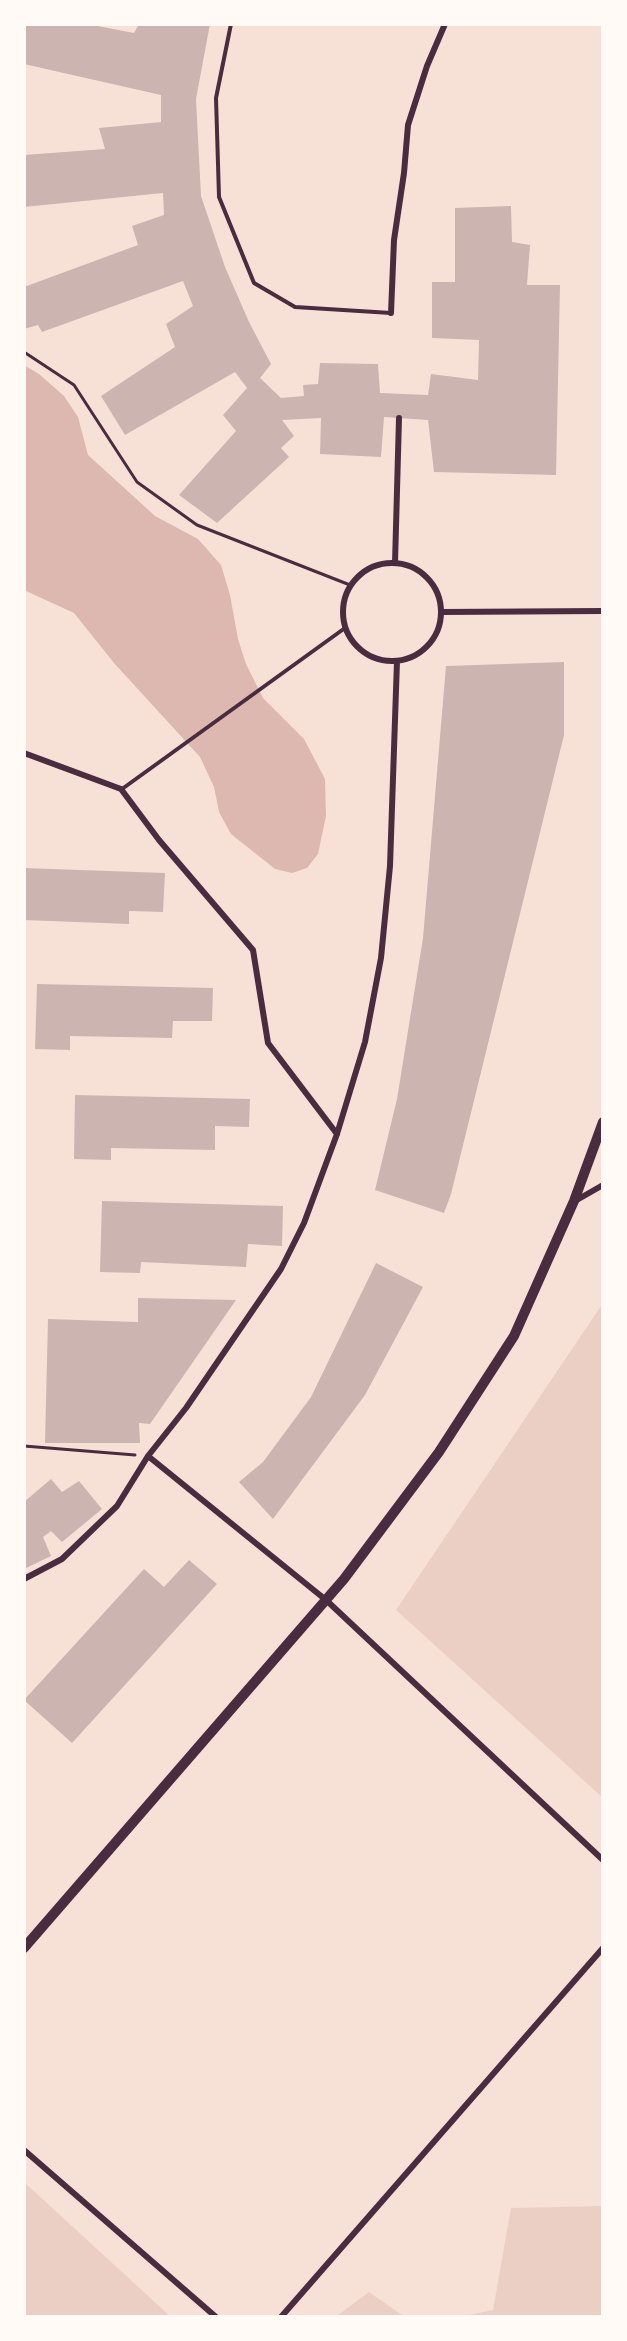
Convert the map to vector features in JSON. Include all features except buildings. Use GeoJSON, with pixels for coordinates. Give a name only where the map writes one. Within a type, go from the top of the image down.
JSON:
{"type":"FeatureCollection","features":[{"type":"Feature","properties":{"kind":"street"},"geometry":{"type":"LineString","coordinates":[[391,313],[394,240],[404,173],[408,125],[427,66],[445,24]]}},
{"type":"Feature","properties":{"kind":"street"},"geometry":{"type":"LineString","coordinates":[[395,563],[399,418]]}},
{"type":"Feature","properties":{"kind":"street"},"geometry":{"type":"LineString","coordinates":[[384,563],[395,563],[407,564],[424,573],[436,590],[441,603],[441,622],[432,642],[414,656],[397,661],[381,660],[357,647],[345,628],[343,604],[350,585],[367,568],[384,563]]}},
{"type":"Feature","properties":{"kind":"street"},"geometry":{"type":"LineString","coordinates":[[441,612],[603,611]]}},
{"type":"Feature","properties":{"kind":"street"},"geometry":{"type":"LineString","coordinates":[[24,1579],[62,1559],[117,1506],[148,1456],[186,1408],[281,1269],[304,1223],[337,1134],[365,1042],[381,957],[390,866],[397,661]]}},
{"type":"Feature","properties":{"kind":"street"},"geometry":{"type":"LineString","coordinates":[[24,753],[121,789],[159,840],[253,950],[268,1043],[337,1134]]}},
{"type":"Feature","properties":{"kind":"street"},"geometry":{"type":"LineString","coordinates":[[24,1948],[344,1579],[439,1452],[514,1336],[574,1201],[603,1122]]}},
{"type":"Feature","properties":{"kind":"street"},"geometry":{"type":"LineString","coordinates":[[574,1201],[603,1185]]}},
{"type":"Feature","properties":{"kind":"street"},"geometry":{"type":"LineString","coordinates":[[148,1456],[326,1600],[603,1860]]}},
{"type":"Feature","properties":{"kind":"street"},"geometry":{"type":"LineString","coordinates":[[280,2317],[603,1948]]}},
{"type":"Feature","properties":{"kind":"street"},"geometry":{"type":"LineString","coordinates":[[24,2150],[216,2317]]}},
{"type":"Feature","properties":{"kind":"lane"},"geometry":{"type":"LineString","coordinates":[[231,24],[216,98],[219,197],[254,283],[295,307],[391,313]]}},
{"type":"Feature","properties":{"kind":"lane"},"geometry":{"type":"LineString","coordinates":[[121,789],[345,628]]}},
{"type":"Feature","properties":{"kind":"path"},"geometry":{"type":"LineString","coordinates":[[24,352],[74,385],[137,482],[197,525],[350,585]]}},
{"type":"Feature","properties":{"kind":"path"},"geometry":{"type":"LineString","coordinates":[[24,1446],[148,1456]]}},
{"type":"Feature","properties":{"kind":"shaded area"},"geometry":{"type":"Polygon","coordinates":[[[24,365],[39,374],[64,396],[78,417],[88,455],[155,516],[198,539],[221,565],[246,664],[263,698],[304,739],[325,779],[326,816],[318,854],[307,868],[292,873],[275,869],[231,834],[219,812],[214,787],[200,757],[114,663],[74,613],[24,590],[24,365]]]}},
{"type":"Feature","properties":{"kind":"shaded area"},"geometry":{"type":"Polygon","coordinates":[[[603,1303],[603,1798],[396,1610],[603,1303]]]}},
{"type":"Feature","properties":{"kind":"shaded area"},"geometry":{"type":"Polygon","coordinates":[[[24,2182],[171,2317],[24,2317],[24,2182]]]}},
{"type":"Feature","properties":{"kind":"shaded area"},"geometry":{"type":"Polygon","coordinates":[[[603,2206],[603,2317],[460,2317],[493,2310],[511,2208],[603,2206]]]}},
{"type":"Feature","properties":{"kind":"shaded area"},"geometry":{"type":"Polygon","coordinates":[[[369,2292],[405,2317],[339,2317],[338,2315],[369,2292]]]}}]}
